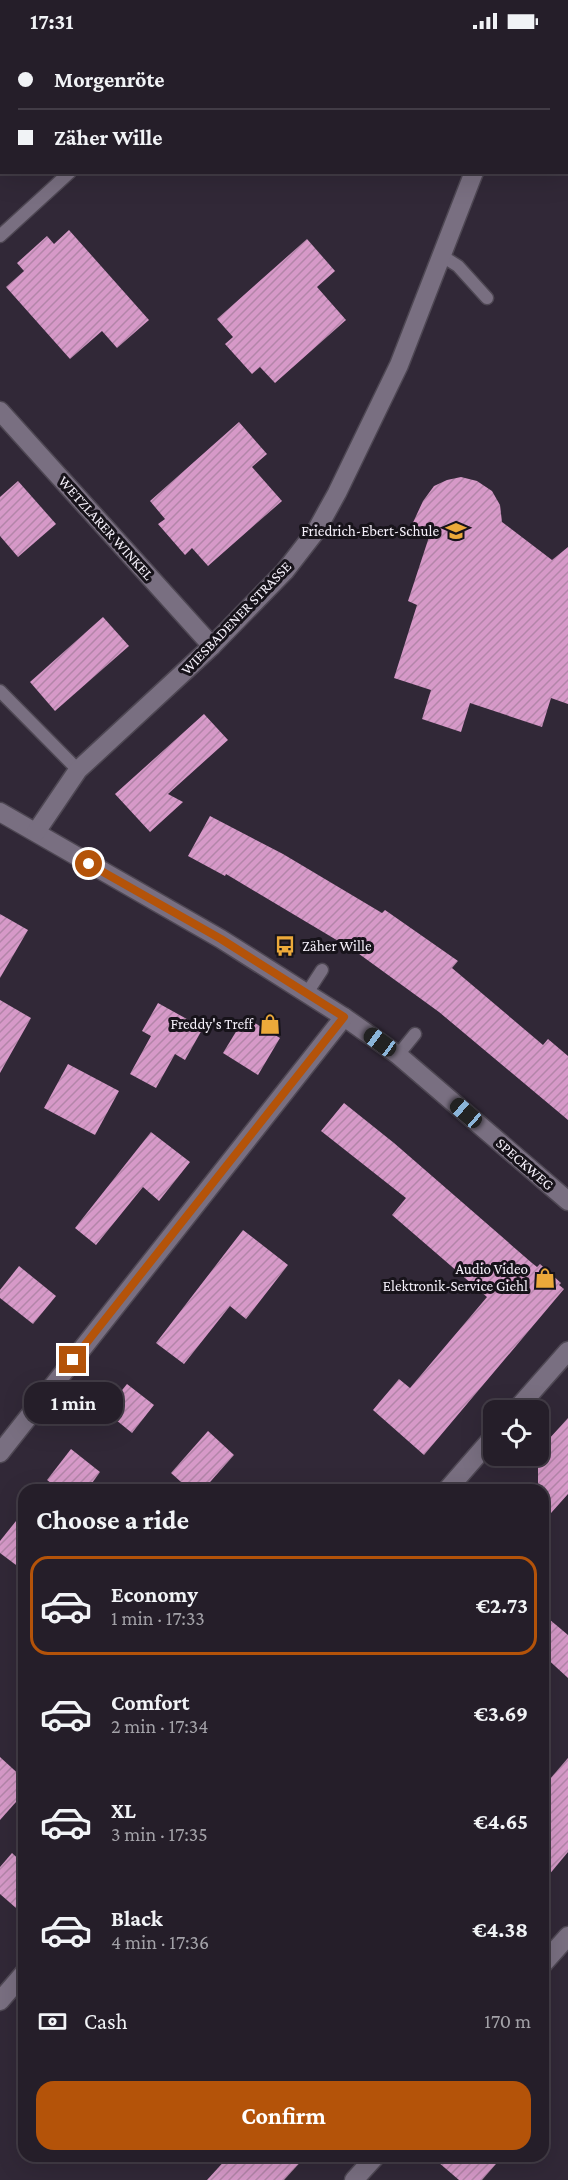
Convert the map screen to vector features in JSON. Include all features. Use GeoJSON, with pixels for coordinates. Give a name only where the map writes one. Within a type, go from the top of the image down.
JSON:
{"type":"FeatureCollection","features":[{"type":"Feature","properties":{"kind":"street","name":"WIESBADENER STRASSE"},"geometry":{"type":"LineString","coordinates":[[36,832],[78,770],[212,646],[285,571],[316,531],[399,365],[473,174]]}},
{"type":"Feature","properties":{"kind":"street","name":"WETZLARER WINKEL"},"geometry":{"type":"LineString","coordinates":[[0,411],[212,646]]}},
{"type":"Feature","properties":{"kind":"street","name":"SPECKWEG"},"geometry":{"type":"LineString","coordinates":[[0,812],[221,939],[344,1017],[398,1055],[568,1201]]}},
{"type":"Feature","properties":{"kind":"street"},"geometry":{"type":"LineString","coordinates":[[0,1453],[344,1017]]}},
{"type":"Feature","properties":{"kind":"street"},"geometry":{"type":"LineString","coordinates":[[525,1400],[568,1351]]}},
{"type":"Feature","properties":{"kind":"street"},"geometry":{"type":"LineString","coordinates":[[452,1484],[483,1449]]}},
{"type":"Feature","properties":{"kind":"street"},"geometry":{"type":"LineString","coordinates":[[549,1957],[568,1936]]}},
{"type":"Feature","properties":{"kind":"street"},"geometry":{"type":"LineString","coordinates":[[0,2001],[18,1980]]}},
{"type":"Feature","properties":{"kind":"street"},"geometry":{"type":"LineString","coordinates":[[354,2180],[370,2162]]}},
{"type":"Feature","properties":{"kind":"lane"},"geometry":{"type":"LineString","coordinates":[[0,236],[68,174]]}},
{"type":"Feature","properties":{"kind":"lane"},"geometry":{"type":"LineString","coordinates":[[442,256],[458,266],[487,298]]}},
{"type":"Feature","properties":{"kind":"lane"},"geometry":{"type":"LineString","coordinates":[[0,691],[78,770]]}},
{"type":"Feature","properties":{"kind":"lane"},"geometry":{"type":"LineString","coordinates":[[307,993],[322,970]]}},
{"type":"Feature","properties":{"kind":"lane"},"geometry":{"type":"LineString","coordinates":[[398,1055],[415,1034]]}},
{"type":"Feature","properties":{"kind":"building"},"geometry":{"type":"Polygon","coordinates":[[[69,230],[149,320],[117,348],[102,331],[70,359],[6,287],[24,271],[17,263],[47,236],[54,244],[69,230]]]}},
{"type":"Feature","properties":{"kind":"building"},"geometry":{"type":"Polygon","coordinates":[[[307,239],[335,271],[317,287],[346,320],[275,383],[260,367],[252,374],[225,344],[233,337],[217,319],[307,239]]]}},
{"type":"Feature","properties":{"kind":"building"},"geometry":{"type":"Polygon","coordinates":[[[239,422],[267,454],[252,467],[282,501],[208,566],[192,548],[185,555],[158,524],[165,519],[150,501],[239,422]]]}},
{"type":"Feature","properties":{"kind":"building"},"geometry":{"type":"Polygon","coordinates":[[[461,477],[477,481],[492,491],[500,505],[502,522],[552,560],[568,547],[568,704],[551,698],[542,727],[470,703],[461,732],[422,719],[431,690],[394,678],[417,605],[408,601],[429,537],[410,529],[423,501],[434,486],[461,477]]]}},
{"type":"Feature","properties":{"kind":"building"},"geometry":{"type":"Polygon","coordinates":[[[18,481],[56,524],[18,557],[0,536],[0,497],[18,481]]]}},
{"type":"Feature","properties":{"kind":"building"},"geometry":{"type":"Polygon","coordinates":[[[103,617],[129,646],[55,711],[30,682],[103,617]]]}},
{"type":"Feature","properties":{"kind":"building"},"geometry":{"type":"Polygon","coordinates":[[[204,714],[228,740],[168,794],[183,802],[150,832],[115,794],[204,714]]]}},
{"type":"Feature","properties":{"kind":"building"},"geometry":{"type":"Polygon","coordinates":[[[210,816],[283,854],[382,913],[385,910],[458,961],[452,968],[543,1045],[548,1039],[568,1056],[568,1120],[439,1012],[355,951],[226,874],[225,876],[188,856],[210,816]]]}},
{"type":"Feature","properties":{"kind":"building"},"geometry":{"type":"Polygon","coordinates":[[[0,914],[28,930],[0,978],[0,914]]]}},
{"type":"Feature","properties":{"kind":"building"},"geometry":{"type":"Polygon","coordinates":[[[0,1000],[31,1018],[0,1073],[0,1000]]]}},
{"type":"Feature","properties":{"kind":"building"},"geometry":{"type":"Polygon","coordinates":[[[158,1003],[203,1028],[185,1060],[175,1054],[156,1088],[130,1074],[151,1036],[142,1031],[158,1003]]]}},
{"type":"Feature","properties":{"kind":"building"},"geometry":{"type":"Polygon","coordinates":[[[245,1017],[280,1038],[258,1075],[223,1053],[245,1017]]]}},
{"type":"Feature","properties":{"kind":"building"},"geometry":{"type":"Polygon","coordinates":[[[68,1064],[119,1091],[95,1135],[44,1108],[68,1064]]]}},
{"type":"Feature","properties":{"kind":"building"},"geometry":{"type":"Polygon","coordinates":[[[344,1103],[394,1143],[532,1263],[537,1267],[540,1264],[561,1283],[559,1285],[564,1289],[424,1455],[373,1410],[399,1379],[410,1388],[487,1297],[392,1215],[406,1198],[321,1131],[344,1103]]]}},
{"type":"Feature","properties":{"kind":"building"},"geometry":{"type":"Polygon","coordinates":[[[151,1132],[190,1162],[159,1201],[143,1187],[96,1245],[75,1228],[151,1132]]]}},
{"type":"Feature","properties":{"kind":"building"},"geometry":{"type":"Polygon","coordinates":[[[243,1230],[288,1265],[246,1319],[230,1306],[184,1364],[156,1343],[243,1230]]]}},
{"type":"Feature","properties":{"kind":"building"},"geometry":{"type":"Polygon","coordinates":[[[19,1266],[56,1296],[33,1324],[0,1298],[0,1290],[19,1266]]]}},
{"type":"Feature","properties":{"kind":"building"},"geometry":{"type":"Polygon","coordinates":[[[127,1384],[154,1405],[132,1433],[105,1411],[127,1384]]]}},
{"type":"Feature","properties":{"kind":"building"},"geometry":{"type":"Polygon","coordinates":[[[568,1418],[568,1494],[549,1515],[549,1484],[538,1484],[538,1466],[549,1466],[549,1439],[568,1418]]]}},
{"type":"Feature","properties":{"kind":"building"},"geometry":{"type":"Polygon","coordinates":[[[208,1431],[234,1455],[208,1484],[183,1484],[171,1473],[208,1431]]]}},
{"type":"Feature","properties":{"kind":"building"},"geometry":{"type":"Polygon","coordinates":[[[71,1449],[100,1472],[91,1484],[52,1484],[47,1480],[71,1449]]]}},
{"type":"Feature","properties":{"kind":"building"},"geometry":{"type":"Polygon","coordinates":[[[18,1518],[18,1566],[0,1553],[0,1541],[18,1518]]]}},
{"type":"Feature","properties":{"kind":"building"},"geometry":{"type":"Polygon","coordinates":[[[549,1619],[568,1635],[568,1678],[549,1661],[549,1619]]]}},
{"type":"Feature","properties":{"kind":"building"},"geometry":{"type":"Polygon","coordinates":[[[0,1757],[18,1774],[18,1800],[0,1820],[0,1757]]]}},
{"type":"Feature","properties":{"kind":"building"},"geometry":{"type":"Polygon","coordinates":[[[568,1758],[568,1852],[549,1875],[549,1780],[568,1758]]]}},
{"type":"Feature","properties":{"kind":"building"},"geometry":{"type":"Polygon","coordinates":[[[12,1853],[18,1858],[18,1910],[0,1894],[0,1867],[12,1853]]]}},
{"type":"Feature","properties":{"kind":"building"},"geometry":{"type":"Polygon","coordinates":[[[224,2162],[300,2162],[284,2180],[207,2180],[224,2162]]]}},
{"type":"Feature","properties":{"kind":"building"},"geometry":{"type":"Polygon","coordinates":[[[438,2162],[498,2162],[482,2180],[459,2180],[438,2162]]]}},
{"type":"Feature","properties":{"kind":"place","name":"Friedrich-Ebert-Schule"},"geometry":{"type":"Point","coordinates":[456,531]}},
{"type":"Feature","properties":{"kind":"place","name":"Zäher Wille"},"geometry":{"type":"Point","coordinates":[285,946]}},
{"type":"Feature","properties":{"kind":"place","name":"Freddy's Treff"},"geometry":{"type":"Point","coordinates":[270,1024]}},
{"type":"Feature","properties":{"kind":"place","name":"Audio Video Elektronik-Service Giehl"},"geometry":{"type":"Point","coordinates":[545,1278]}},
{"type":"Feature","properties":{"kind":"route"},"geometry":{"type":"LineString","coordinates":[[73,1360],[344,1017],[221,939],[89,864]]}}]}
